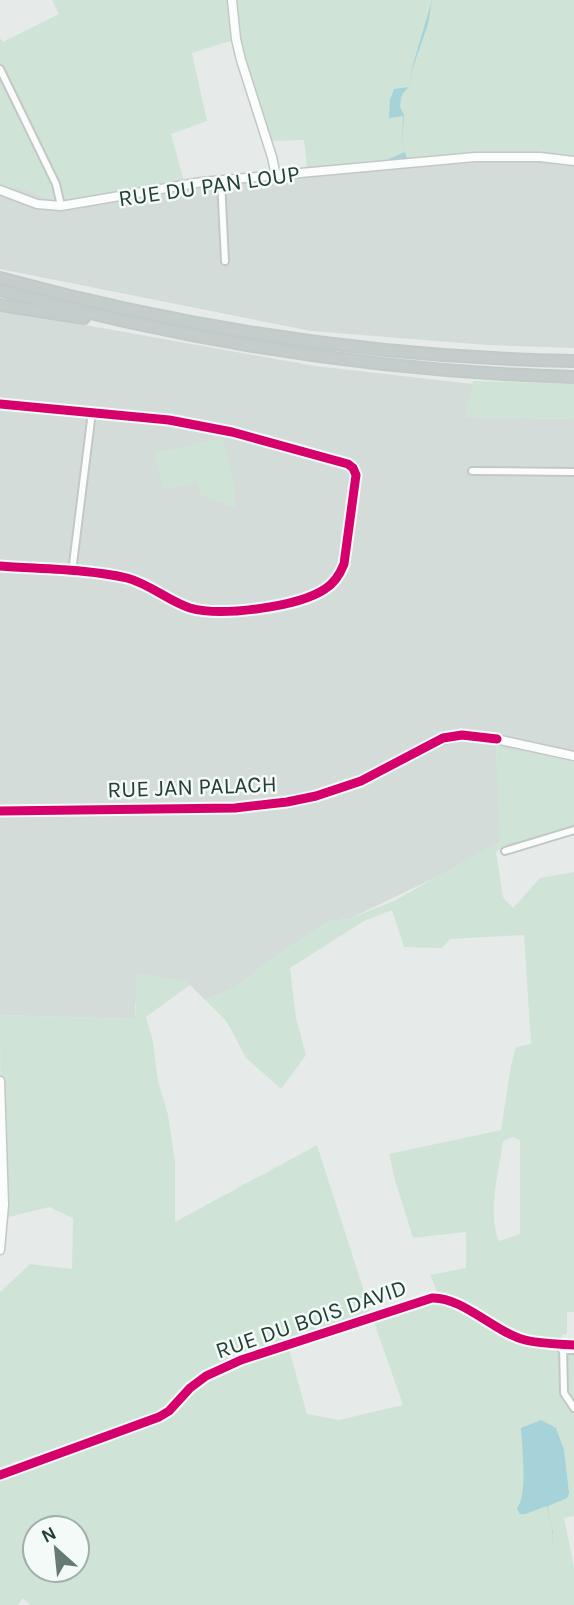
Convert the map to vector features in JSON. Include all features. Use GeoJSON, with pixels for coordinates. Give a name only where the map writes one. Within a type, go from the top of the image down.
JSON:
{"type":"FeatureCollection","features":[{"type":"Feature","properties":{"kind":"highway"},"geometry":{"type":"LineString","coordinates":[[0,278],[163,316],[284,337],[438,355],[574,361]]}},
{"type":"Feature","properties":{"kind":"highway"},"geometry":{"type":"LineString","coordinates":[[0,290],[140,325],[254,347],[370,364],[468,373],[574,377]]}},
{"type":"Feature","properties":{"kind":"highway"},"geometry":{"type":"LineString","coordinates":[[0,306],[131,328],[140,325]]}},
{"type":"Feature","properties":{"kind":"street"},"geometry":{"type":"LineString","coordinates":[[232,0],[236,39],[276,176]]}},
{"type":"Feature","properties":{"kind":"street"},"geometry":{"type":"LineString","coordinates":[[0,69],[56,184],[61,206]]}},
{"type":"Feature","properties":{"kind":"street","name":"RUE DU PAN LOUP"},"geometry":{"type":"LineString","coordinates":[[0,190],[37,204],[61,206],[221,180],[512,156],[574,161]]}},
{"type":"Feature","properties":{"kind":"street"},"geometry":{"type":"LineString","coordinates":[[221,180],[225,261]]}},
{"type":"Feature","properties":{"kind":"street"},"geometry":{"type":"LineString","coordinates":[[0,404],[169,420],[232,432],[352,466],[356,475],[344,564],[333,583],[312,595],[265,608],[202,610],[179,604],[128,578],[0,566]]}},
{"type":"Feature","properties":{"kind":"street"},"geometry":{"type":"LineString","coordinates":[[72,572],[92,412]]}},
{"type":"Feature","properties":{"kind":"street"},"geometry":{"type":"LineString","coordinates":[[472,471],[574,472]]}},
{"type":"Feature","properties":{"kind":"street","name":"RUE JAN PALACH"},"geometry":{"type":"LineString","coordinates":[[0,811],[235,808],[287,802],[338,790],[390,767],[429,744],[462,735],[496,739],[574,756]]}},
{"type":"Feature","properties":{"kind":"street"},"geometry":{"type":"LineString","coordinates":[[505,851],[574,830]]}},
{"type":"Feature","properties":{"kind":"street"},"geometry":{"type":"LineString","coordinates":[[0,1081],[0,1250]]}},
{"type":"Feature","properties":{"kind":"street","name":"RUE DU BOIS DAVID"},"geometry":{"type":"LineString","coordinates":[[0,1475],[159,1417],[206,1376],[242,1360],[432,1298],[444,1297],[503,1331],[525,1340],[563,1347]]}},
{"type":"Feature","properties":{"kind":"street"},"geometry":{"type":"LineString","coordinates":[[563,1347],[574,1345]]}},
{"type":"Feature","properties":{"kind":"street"},"geometry":{"type":"LineString","coordinates":[[563,1347],[574,1350]]}},
{"type":"Feature","properties":{"kind":"street"},"geometry":{"type":"LineString","coordinates":[[563,1347],[564,1393],[574,1408]]}},
{"type":"Feature","properties":{"kind":"shaded area"},"geometry":{"type":"Polygon","coordinates":[[[500,153],[574,159],[574,348],[487,345],[311,331],[0,269],[0,198],[17,186],[54,200],[81,200],[183,178],[186,189],[307,177],[307,168],[407,158],[500,153]]]}},
{"type":"Feature","properties":{"kind":"shaded area"},"geometry":{"type":"Polygon","coordinates":[[[0,312],[315,366],[473,384],[465,417],[574,419],[574,761],[496,748],[501,841],[447,872],[349,919],[330,921],[284,950],[234,988],[205,1000],[186,981],[135,1004],[135,1019],[0,1015],[0,312]]]}},
{"type":"Feature","properties":{"kind":"green space"},"geometry":{"type":"Polygon","coordinates":[[[52,0],[574,0],[574,159],[500,153],[407,158],[405,152],[386,160],[307,168],[304,140],[272,141],[239,38],[192,53],[207,121],[171,134],[183,178],[69,202],[54,200],[17,186],[0,198],[0,38],[3,42],[59,14],[52,0]]]}},
{"type":"Feature","properties":{"kind":"green space"},"geometry":{"type":"Polygon","coordinates":[[[473,381],[574,384],[574,419],[465,417],[473,381]]]}},
{"type":"Feature","properties":{"kind":"green space"},"geometry":{"type":"Polygon","coordinates":[[[223,438],[235,487],[235,508],[200,495],[198,482],[163,489],[154,453],[223,438]]]}},
{"type":"Feature","properties":{"kind":"green space"},"geometry":{"type":"Polygon","coordinates":[[[496,747],[574,761],[574,826],[504,847],[496,852],[503,897],[513,908],[540,878],[574,872],[574,1312],[567,1312],[567,1334],[562,1335],[562,1348],[574,1349],[574,1516],[564,1518],[574,1567],[574,1605],[30,1605],[23,1598],[18,1605],[0,1605],[0,1292],[30,1264],[72,1269],[73,1218],[49,1207],[9,1217],[1,1212],[0,1015],[135,1019],[137,973],[186,981],[190,985],[146,1017],[153,1042],[158,1081],[168,1115],[175,1161],[175,1222],[317,1145],[372,1316],[287,1342],[307,1414],[339,1420],[403,1405],[374,1322],[434,1300],[438,1294],[430,1275],[466,1268],[466,1232],[413,1238],[389,1154],[501,1130],[516,1047],[531,1044],[524,935],[450,939],[442,948],[404,947],[392,910],[364,921],[290,968],[296,1018],[306,1055],[281,1089],[246,1058],[227,1022],[205,1000],[234,988],[284,950],[330,921],[349,919],[394,901],[500,841],[496,747]],[[513,1137],[503,1141],[494,1205],[499,1241],[520,1234],[520,1140],[513,1137]]]}},
{"type":"Feature","properties":{"kind":"water"},"geometry":{"type":"Polygon","coordinates":[[[432,0],[428,24],[409,87],[412,68],[432,0]]]}},
{"type":"Feature","properties":{"kind":"water"},"geometry":{"type":"Polygon","coordinates":[[[409,87],[401,98],[400,107],[404,115],[402,142],[403,116],[389,118],[390,100],[394,89],[409,87]]]}},
{"type":"Feature","properties":{"kind":"water"},"geometry":{"type":"Polygon","coordinates":[[[405,152],[407,158],[386,160],[405,152]]]}},
{"type":"Feature","properties":{"kind":"water"},"geometry":{"type":"Polygon","coordinates":[[[541,1420],[556,1428],[564,1450],[569,1493],[567,1498],[548,1506],[551,1522],[547,1506],[525,1514],[520,1514],[517,1509],[523,1481],[521,1428],[541,1420]]]}},
{"type":"Feature","properties":{"kind":"cycle path"},"geometry":{"type":"LineString","coordinates":[[0,404],[169,420],[232,432],[348,464],[356,475],[344,564],[329,587],[297,601],[259,609],[204,611],[182,605],[127,578],[81,571],[0,566]]}},
{"type":"Feature","properties":{"kind":"cycle path"},"geometry":{"type":"LineString","coordinates":[[0,811],[235,808],[287,802],[316,796],[361,781],[443,738],[462,735],[497,739]]}},
{"type":"Feature","properties":{"kind":"cycle path"},"geometry":{"type":"LineString","coordinates":[[0,1475],[159,1417],[206,1376],[241,1360],[432,1298],[455,1303],[525,1340],[574,1345]]}}]}
